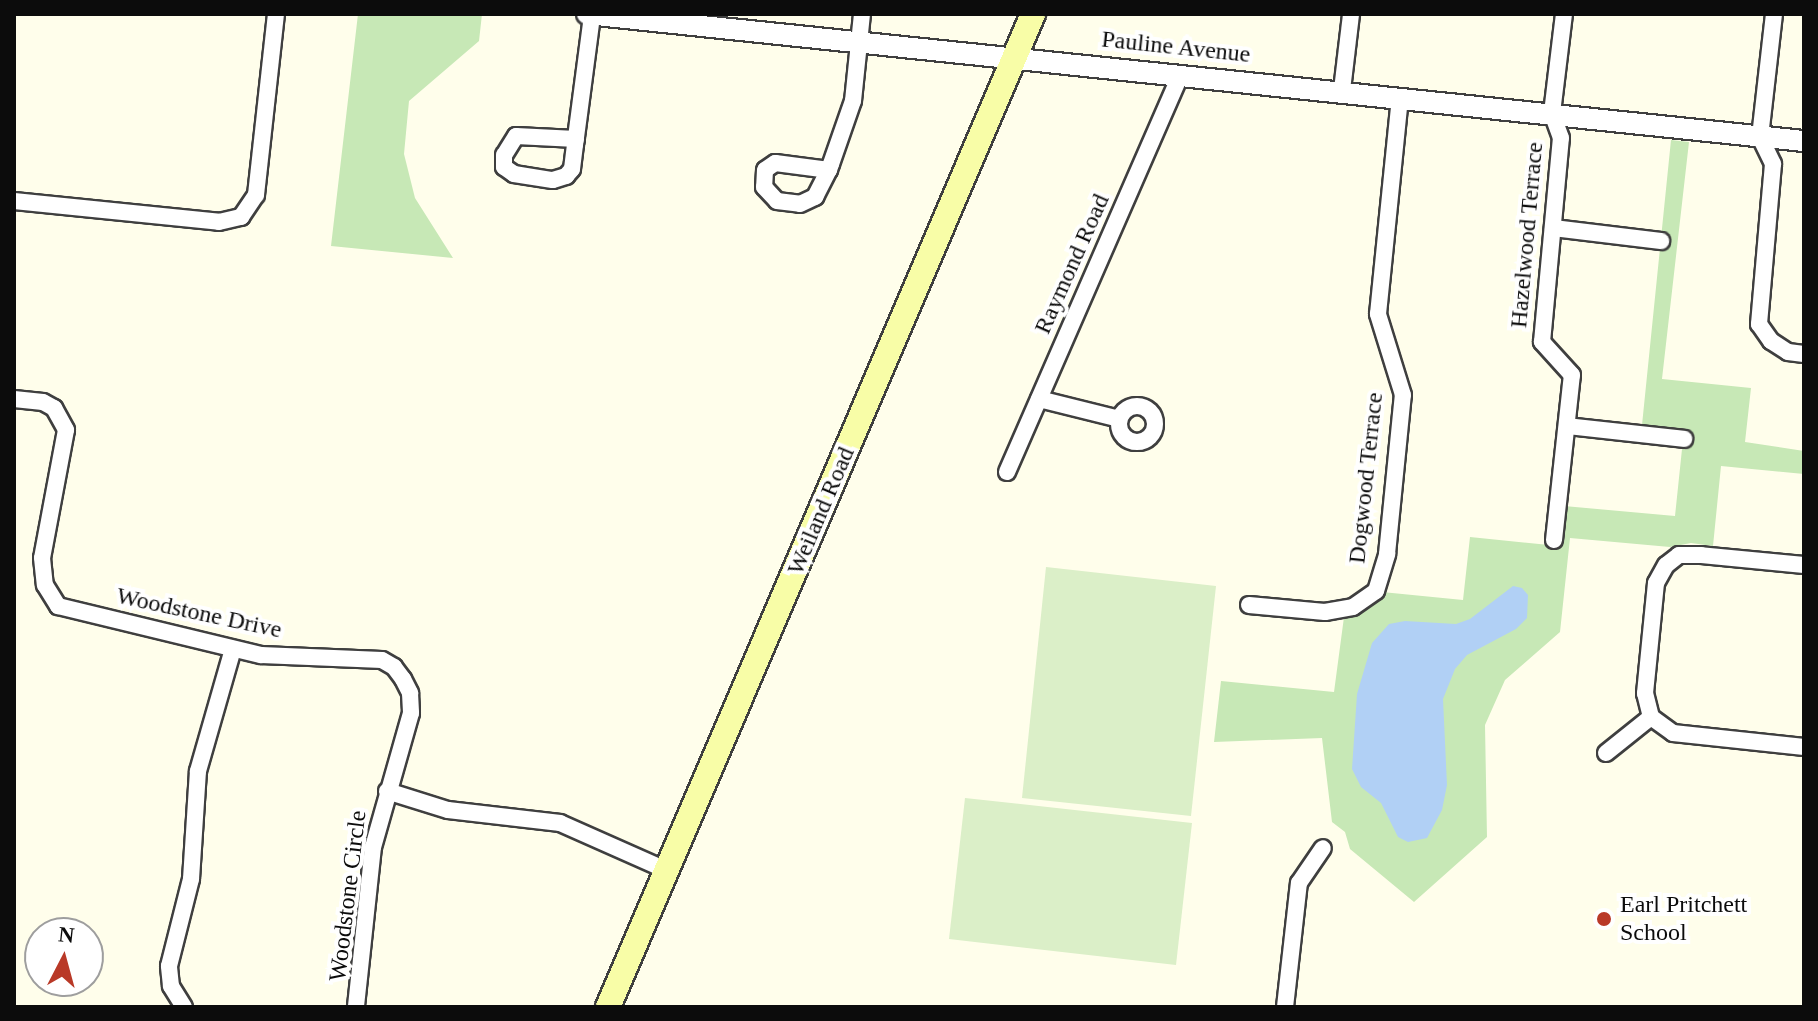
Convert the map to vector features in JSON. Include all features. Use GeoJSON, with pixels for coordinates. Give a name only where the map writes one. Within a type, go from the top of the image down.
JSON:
{"type":"FeatureCollection","features":[{"type":"Feature","properties":{"kind":"main road","name":"Weiland Road"},"geometry":{"type":"LineString","coordinates":[[608,1007],[1033,14]]}},
{"type":"Feature","properties":{"kind":"street"},"geometry":{"type":"LineString","coordinates":[[14,201],[219,222],[241,217],[256,195],[276,14]]}},
{"type":"Feature","properties":{"kind":"street"},"geometry":{"type":"LineString","coordinates":[[576,139],[589,14]]}},
{"type":"Feature","properties":{"kind":"street","name":"Pauline Avenue"},"geometry":{"type":"LineString","coordinates":[[589,14],[1342,90],[1804,141]]}},
{"type":"Feature","properties":{"kind":"street"},"geometry":{"type":"LineString","coordinates":[[829,170],[853,101],[862,14]]}},
{"type":"Feature","properties":{"kind":"street"},"geometry":{"type":"LineString","coordinates":[[1342,90],[1351,14]]}},
{"type":"Feature","properties":{"kind":"street","name":"Hazelwood Terrace"},"geometry":{"type":"LineString","coordinates":[[1554,540],[1572,375],[1542,342],[1561,138],[1552,113],[1564,14]]}},
{"type":"Feature","properties":{"kind":"street"},"geometry":{"type":"LineString","coordinates":[[1774,14],[1760,137],[1773,164],[1758,301],[1759,324],[1771,341],[1788,352],[1804,354]]}},
{"type":"Feature","properties":{"kind":"street","name":"Raymond Road"},"geometry":{"type":"LineString","coordinates":[[1007,472],[1181,74]]}},
{"type":"Feature","properties":{"kind":"street","name":"Dogwood Terrace"},"geometry":{"type":"LineString","coordinates":[[1249,605],[1325,612],[1353,607],[1376,591],[1387,554],[1403,395],[1378,314],[1400,97]]}},
{"type":"Feature","properties":{"kind":"street"},"geometry":{"type":"LineString","coordinates":[[1553,228],[1661,241]]}},
{"type":"Feature","properties":{"kind":"street","name":"Woodstone Drive"},"geometry":{"type":"LineString","coordinates":[[14,399],[43,402],[54,408],[66,430],[42,558],[45,585],[58,606],[233,649],[295,657],[382,660],[394,667],[410,693],[411,713],[387,791]]}},
{"type":"Feature","properties":{"kind":"street"},"geometry":{"type":"LineString","coordinates":[[1039,399],[1119,419]]}},
{"type":"Feature","properties":{"kind":"street"},"geometry":{"type":"LineString","coordinates":[[1567,426],[1684,439]]}},
{"type":"Feature","properties":{"kind":"street"},"geometry":{"type":"LineString","coordinates":[[1804,565],[1701,555],[1679,555],[1666,565],[1656,583],[1645,693],[1651,717],[1673,733],[1804,747]]}},
{"type":"Feature","properties":{"kind":"street"},"geometry":{"type":"LineString","coordinates":[[184,1007],[171,986],[169,966],[191,879],[198,771],[233,649]]}},
{"type":"Feature","properties":{"kind":"street"},"geometry":{"type":"LineString","coordinates":[[1606,753],[1651,717]]}},
{"type":"Feature","properties":{"kind":"street"},"geometry":{"type":"LineString","coordinates":[[387,791],[448,810],[560,823],[666,870]]}},
{"type":"Feature","properties":{"kind":"street","name":"Woodstone Circle"},"geometry":{"type":"LineString","coordinates":[[356,1007],[373,847],[387,791]]}},
{"type":"Feature","properties":{"kind":"street"},"geometry":{"type":"LineString","coordinates":[[1285,1007],[1299,883],[1323,848]]}},
{"type":"Feature","properties":{"kind":"green space"},"geometry":{"type":"Polygon","coordinates":[[[358,14],[482,14],[479,41],[409,101],[404,154],[415,198],[453,258],[331,246],[358,14]]]}},
{"type":"Feature","properties":{"kind":"green space"},"geometry":{"type":"Polygon","coordinates":[[[1671,140],[1689,142],[1662,379],[1751,388],[1745,442],[1804,451],[1804,474],[1721,466],[1713,546],[1691,543],[1670,547],[1570,538],[1560,632],[1505,680],[1485,725],[1487,837],[1414,902],[1350,849],[1345,832],[1332,822],[1322,738],[1214,742],[1221,681],[1334,692],[1344,617],[1358,612],[1382,592],[1463,600],[1470,537],[1559,546],[1564,506],[1675,516],[1684,430],[1642,425],[1671,140]]]}},
{"type":"Feature","properties":{"kind":"green space"},"geometry":{"type":"Polygon","coordinates":[[[1046,567],[1216,586],[1191,816],[1022,798],[1046,567]]]}},
{"type":"Feature","properties":{"kind":"green space"},"geometry":{"type":"Polygon","coordinates":[[[965,798],[1192,823],[1176,965],[949,939],[965,798]]]}},
{"type":"Feature","properties":{"kind":"water"},"geometry":{"type":"Polygon","coordinates":[[[1513,586],[1522,588],[1528,595],[1527,618],[1516,629],[1467,655],[1455,669],[1443,699],[1447,785],[1442,810],[1427,838],[1408,842],[1398,837],[1381,803],[1361,787],[1352,769],[1357,694],[1372,643],[1389,624],[1405,621],[1456,624],[1470,619],[1513,586]]]}},
{"type":"Feature","properties":{"kind":"place","name":"Earl Pritchett School"},"geometry":{"type":"Point","coordinates":[1604,919]}}]}
